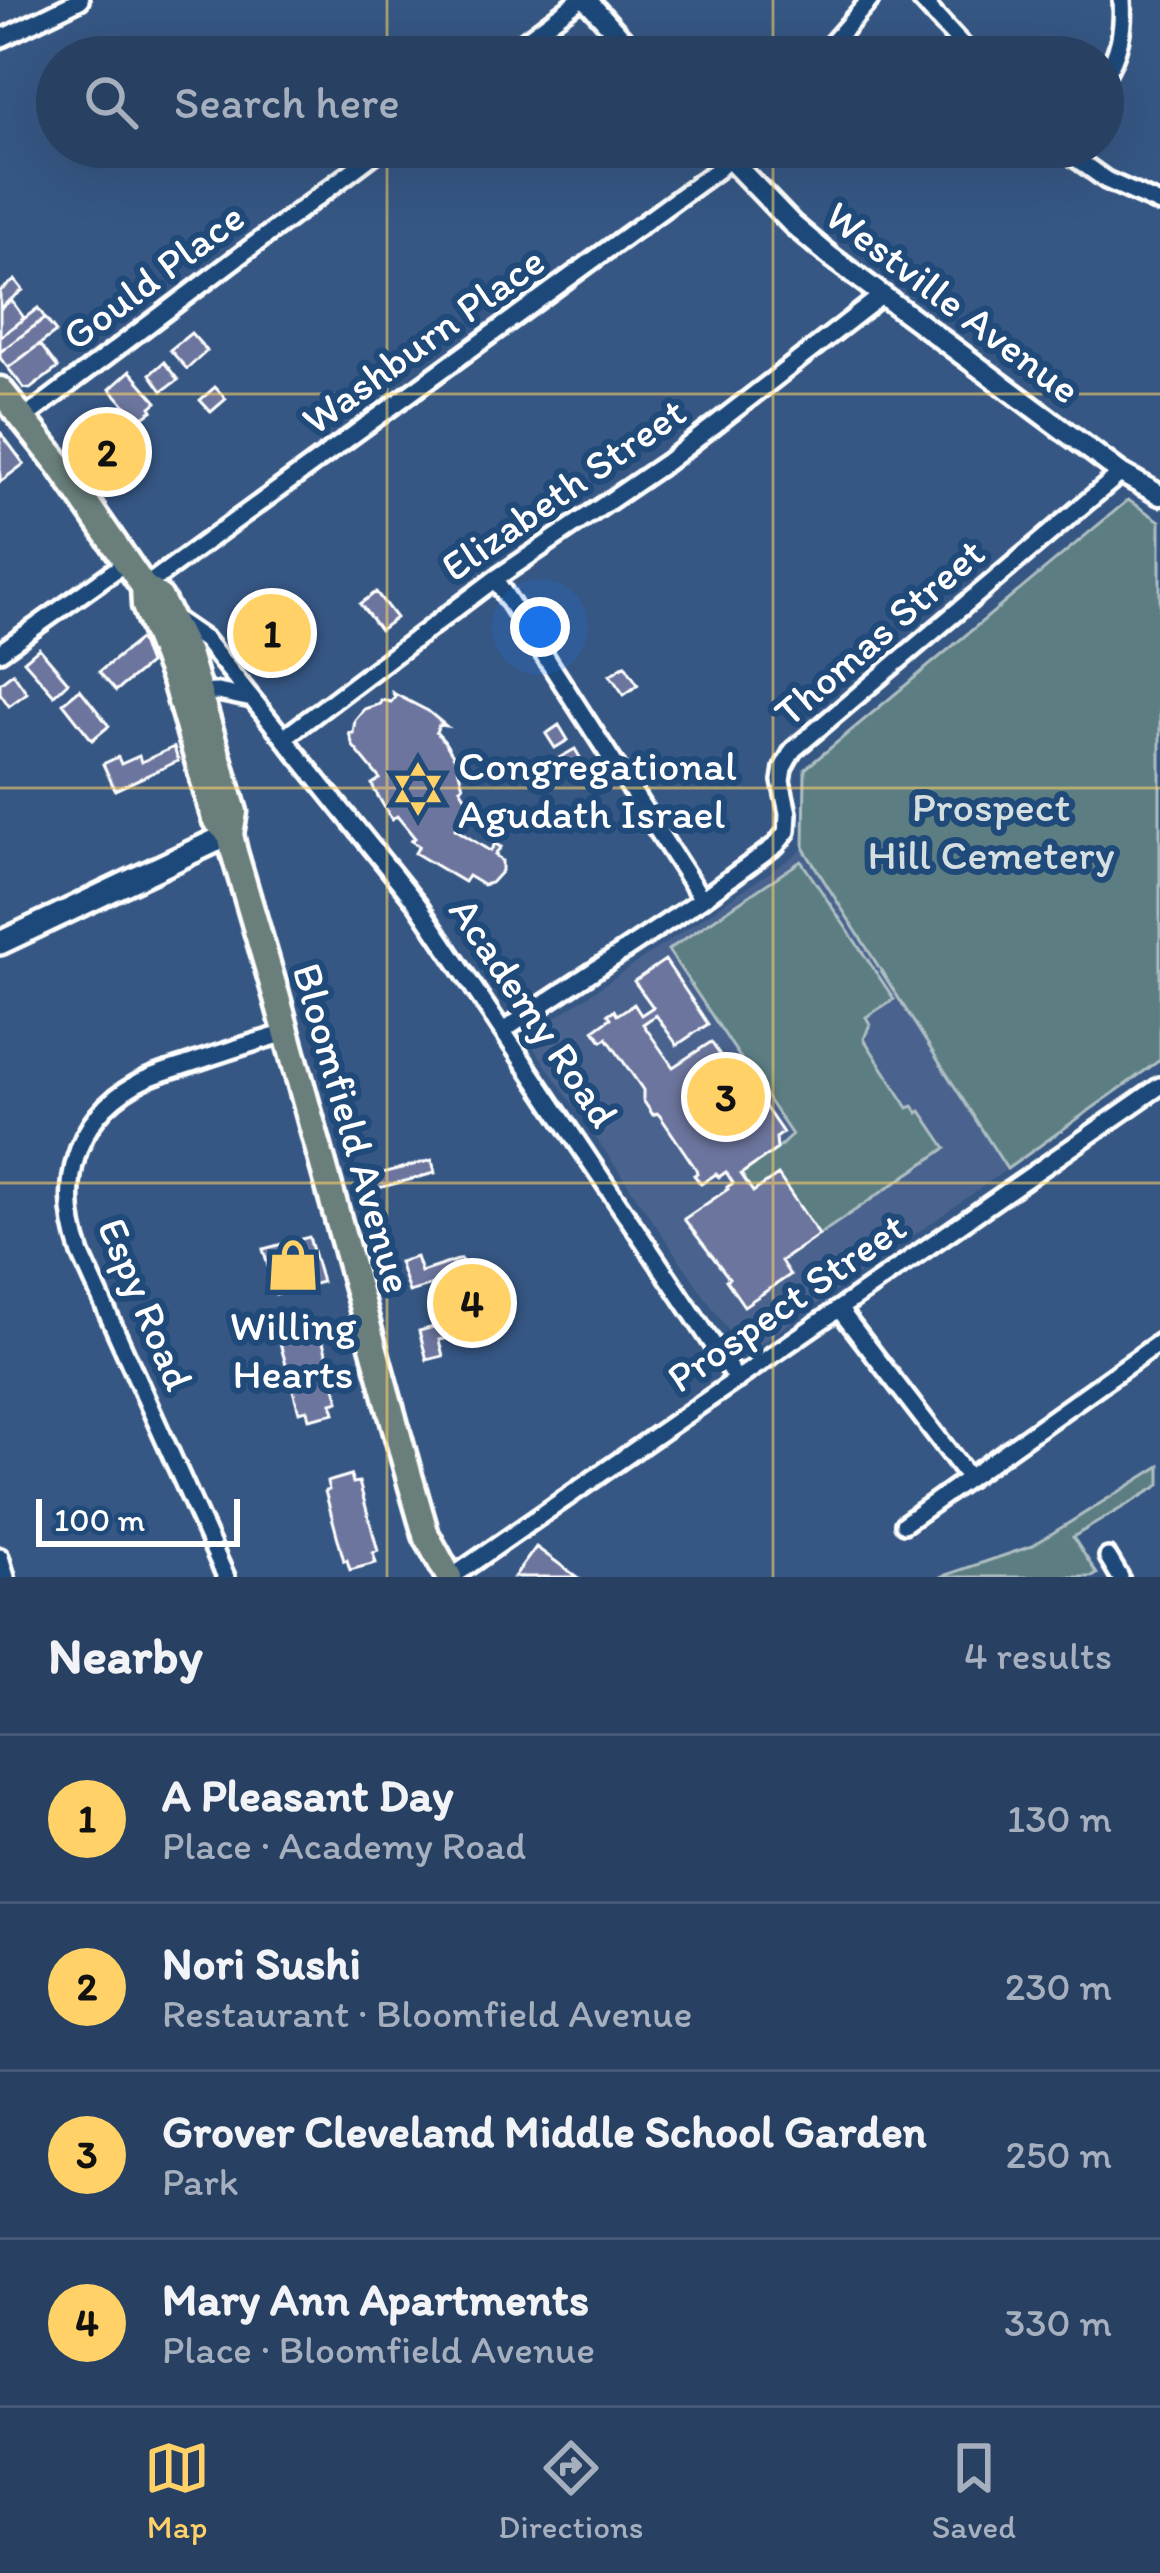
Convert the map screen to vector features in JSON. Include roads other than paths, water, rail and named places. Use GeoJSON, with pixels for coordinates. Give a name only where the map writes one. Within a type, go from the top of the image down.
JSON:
{"type":"FeatureCollection","features":[{"type":"Feature","properties":{"kind":"main road","name":"Bloomfield Avenue"},"geometry":{"type":"LineString","coordinates":[[0,390],[59,464],[144,587],[160,598],[171,616],[190,694],[234,812],[230,834],[414,1493],[432,1549],[451,1577]]}},
{"type":"Feature","properties":{"kind":"main road","name":"Bloomfield Avenue"},"geometry":{"type":"LineString","coordinates":[[144,587],[145,606],[190,694]]}},
{"type":"Feature","properties":{"kind":"main road"},"geometry":{"type":"LineString","coordinates":[[0,943],[230,834]]}},
{"type":"Feature","properties":{"kind":"street"},"geometry":{"type":"LineString","coordinates":[[0,39],[80,0]]}},
{"type":"Feature","properties":{"kind":"street"},"geometry":{"type":"LineString","coordinates":[[532,36],[583,0],[618,36]]}},
{"type":"Feature","properties":{"kind":"street"},"geometry":{"type":"LineString","coordinates":[[838,36],[870,0]]}},
{"type":"Feature","properties":{"kind":"street"},"geometry":{"type":"LineString","coordinates":[[921,0],[954,36]]}},
{"type":"Feature","properties":{"kind":"street"},"geometry":{"type":"LineString","coordinates":[[1121,36],[1122,0]]}},
{"type":"Feature","properties":{"kind":"street","name":"Gould Place"},"geometry":{"type":"LineString","coordinates":[[23,419],[356,168]]}},
{"type":"Feature","properties":{"kind":"street","name":"Washburn Place"},"geometry":{"type":"LineString","coordinates":[[144,587],[707,168]]}},
{"type":"Feature","properties":{"kind":"street","name":"Westville Avenue"},"geometry":{"type":"LineString","coordinates":[[744,168],[792,224],[881,296],[1121,473],[1160,495]]}},
{"type":"Feature","properties":{"kind":"street"},"geometry":{"type":"LineString","coordinates":[[1089,168],[1160,204]]}},
{"type":"Feature","properties":{"kind":"street","name":"Elizabeth Street"},"geometry":{"type":"LineString","coordinates":[[285,737],[495,579],[667,462],[881,296]]}},
{"type":"Feature","properties":{"kind":"street","name":"Thomas Street"},"geometry":{"type":"LineString","coordinates":[[503,1031],[776,844],[787,831],[781,781],[787,760],[803,740],[1121,473]]}},
{"type":"Feature","properties":{"kind":"street"},"geometry":{"type":"LineString","coordinates":[[0,652],[128,561]]}},
{"type":"Feature","properties":{"kind":"street"},"geometry":{"type":"LineString","coordinates":[[495,579],[702,899]]}},
{"type":"Feature","properties":{"kind":"street","name":"Academy Road"},"geometry":{"type":"LineString","coordinates":[[171,616],[205,640],[418,905],[737,1380]]}},
{"type":"Feature","properties":{"kind":"street"},"geometry":{"type":"LineString","coordinates":[[190,694],[218,692],[252,698]]}},
{"type":"Feature","properties":{"kind":"street","name":"Espy Road"},"geometry":{"type":"LineString","coordinates":[[226,1577],[81,1254],[70,1218],[71,1177],[92,1125],[131,1087],[156,1074],[287,1033]]}},
{"type":"Feature","properties":{"kind":"street","name":"Prospect Street"},"geometry":{"type":"LineString","coordinates":[[451,1577],[1160,1086]]}},
{"type":"Feature","properties":{"kind":"street"},"geometry":{"type":"LineString","coordinates":[[839,1309],[969,1478]]}},
{"type":"Feature","properties":{"kind":"street"},"geometry":{"type":"LineString","coordinates":[[904,1524],[1160,1342]]}},
{"type":"Feature","properties":{"kind":"street"},"geometry":{"type":"LineString","coordinates":[[0,1557],[6,1577]]}},
{"type":"Feature","properties":{"kind":"street"},"geometry":{"type":"LineString","coordinates":[[1108,1557],[1120,1577]]}},
{"type":"Feature","properties":{"kind":"place","name":"Nori Sushi"},"geometry":{"type":"Point","coordinates":[107,452]}},
{"type":"Feature","properties":{"kind":"place","name":"A Pleasant Day"},"geometry":{"type":"Point","coordinates":[272,633]}},
{"type":"Feature","properties":{"kind":"place","name":"Congregational Agudath Israel"},"geometry":{"type":"Point","coordinates":[418,789]}},
{"type":"Feature","properties":{"kind":"place","name":"Grover Cleveland Middle School Garden"},"geometry":{"type":"Point","coordinates":[726,1097]}},
{"type":"Feature","properties":{"kind":"place","name":"Willing Hearts"},"geometry":{"type":"Point","coordinates":[293,1265]}},
{"type":"Feature","properties":{"kind":"place","name":"Mary Ann Apartments"},"geometry":{"type":"Point","coordinates":[472,1303]}},
{"type":"Feature","properties":{"kind":"park label","name":"Prospect Hill Cemetery"},"geometry":{"type":"Point","coordinates":[991,830]}}]}
